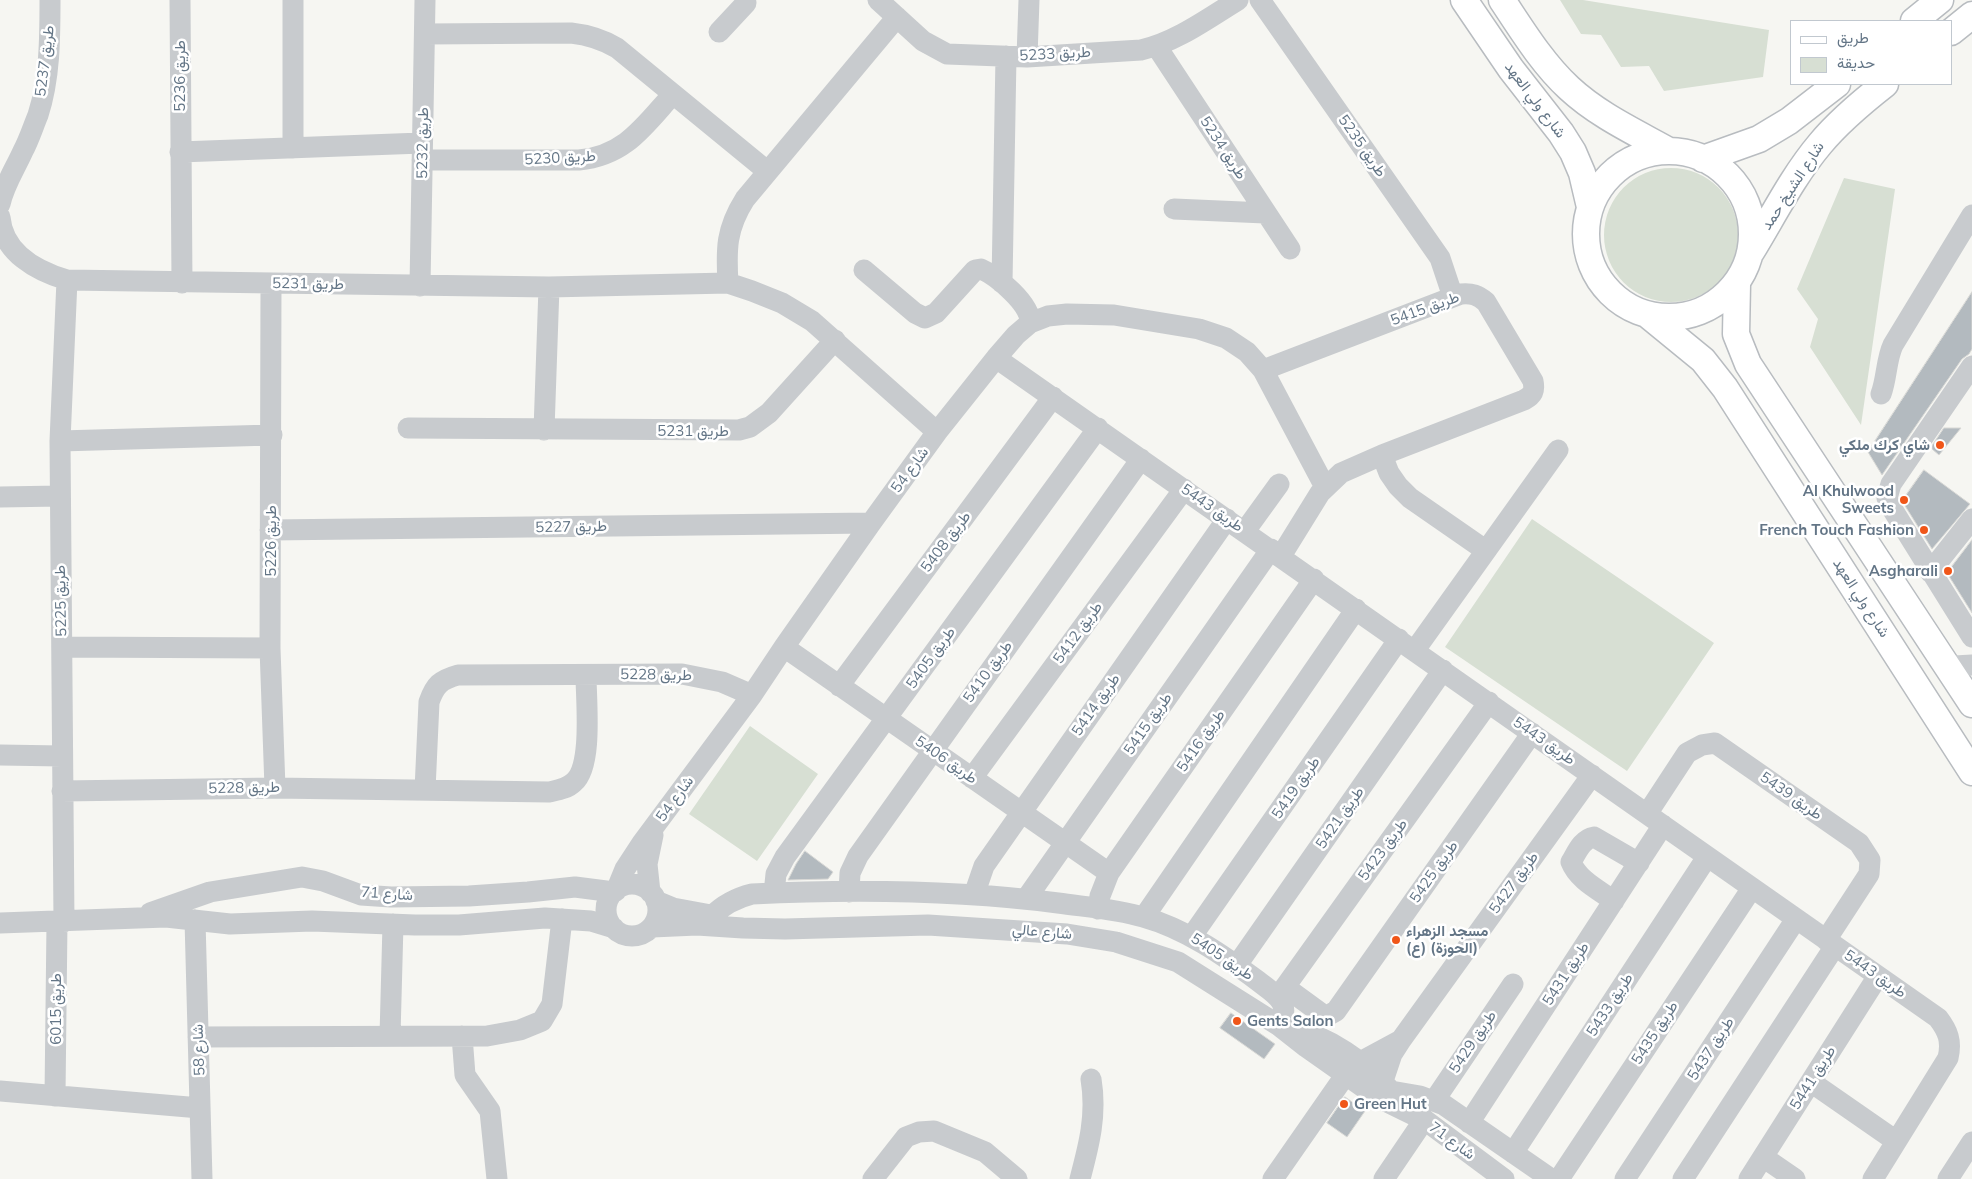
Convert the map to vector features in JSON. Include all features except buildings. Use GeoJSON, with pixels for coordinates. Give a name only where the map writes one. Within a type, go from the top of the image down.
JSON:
{"type":"FeatureCollection","features":[{"type":"Feature","properties":{"kind":"main road","name":"شارع ولي العهد"},"geometry":{"type":"LineString","coordinates":[[1464,0],[1573,152],[1582,173],[1590,207]]}},
{"type":"Feature","properties":{"kind":"main road","name":"شارع ولي العهد"},"geometry":{"type":"LineString","coordinates":[[1502,0],[1536,51],[1568,88],[1611,119],[1669,151]]}},
{"type":"Feature","properties":{"kind":"main road"},"geometry":{"type":"LineString","coordinates":[[1915,20],[1940,0]]}},
{"type":"Feature","properties":{"kind":"main road"},"geometry":{"type":"LineString","coordinates":[[1952,31],[1972,15]]}},
{"type":"Feature","properties":{"kind":"main road"},"geometry":{"type":"LineString","coordinates":[[1703,159],[1759,139],[1790,121],[1836,85]]}},
{"type":"Feature","properties":{"kind":"main road","name":"شارع الشيخ حمد"},"geometry":{"type":"LineString","coordinates":[[1751,253],[1799,173],[1819,144],[1847,114],[1884,85]]}},
{"type":"Feature","properties":{"kind":"main road"},"geometry":{"type":"LineString","coordinates":[[1669,151],[1686,153],[1703,159],[1719,168],[1733,181],[1743,197],[1750,215],[1752,234],[1751,253],[1736,284],[1719,302],[1697,313],[1673,318],[1648,315],[1627,306],[1609,292],[1596,274],[1588,252],[1586,229],[1590,207],[1602,184],[1621,166],[1644,155],[1669,151]]}},
{"type":"Feature","properties":{"kind":"main road"},"geometry":{"type":"LineString","coordinates":[[1736,284],[1736,334],[1748,364],[1972,704]]}},
{"type":"Feature","properties":{"kind":"main road","name":"شارع ولي العهد"},"geometry":{"type":"LineString","coordinates":[[1648,315],[1703,360],[1725,388],[1972,772]]}},
{"type":"Feature","properties":{"kind":"street","name":"طريق 5237"},"geometry":{"type":"LineString","coordinates":[[0,204],[3,191],[24,150],[38,114],[47,75],[50,0]]}},
{"type":"Feature","properties":{"kind":"street","name":"طريق 5236"},"geometry":{"type":"LineString","coordinates":[[180,0],[182,283]]}},
{"type":"Feature","properties":{"kind":"street"},"geometry":{"type":"LineString","coordinates":[[293,0],[293,148]]}},
{"type":"Feature","properties":{"kind":"street","name":"طريق 5232"},"geometry":{"type":"LineString","coordinates":[[420,286],[424,0]]}},
{"type":"Feature","properties":{"kind":"street","name":"طريق 5233"},"geometry":{"type":"LineString","coordinates":[[878,0],[923,41],[948,54],[1027,57],[1141,50],[1157,47],[1238,0]]}},
{"type":"Feature","properties":{"kind":"street"},"geometry":{"type":"LineString","coordinates":[[1027,57],[1029,0]]}},
{"type":"Feature","properties":{"kind":"street","name":"طريق 5235"},"geometry":{"type":"LineString","coordinates":[[1260,0],[1440,258],[1453,297]]}},
{"type":"Feature","properties":{"kind":"street"},"geometry":{"type":"LineString","coordinates":[[719,32],[745,1]]}},
{"type":"Feature","properties":{"kind":"street"},"geometry":{"type":"LineString","coordinates":[[728,284],[726,251],[729,232],[735,214],[767,171],[897,16]]}},
{"type":"Feature","properties":{"kind":"street"},"geometry":{"type":"LineString","coordinates":[[425,34],[587,35],[603,40],[617,48],[767,171]]}},
{"type":"Feature","properties":{"kind":"street","name":"طريق 5234"},"geometry":{"type":"LineString","coordinates":[[1157,47],[1290,249]]}},
{"type":"Feature","properties":{"kind":"street"},"geometry":{"type":"LineString","coordinates":[[1002,283],[1006,56]]}},
{"type":"Feature","properties":{"kind":"street","name":"طريق 5230"},"geometry":{"type":"LineString","coordinates":[[422,152],[579,160],[602,156],[623,146],[632,139],[673,94]]}},
{"type":"Feature","properties":{"kind":"street"},"geometry":{"type":"LineString","coordinates":[[180,152],[293,148],[422,152]]}},
{"type":"Feature","properties":{"kind":"street"},"geometry":{"type":"LineString","coordinates":[[1174,209],[1265,212]]}},
{"type":"Feature","properties":{"kind":"street"},"geometry":{"type":"LineString","coordinates":[[1881,394],[1888,373],[1889,354],[1893,345],[1972,215]]}},
{"type":"Feature","properties":{"kind":"street"},"geometry":{"type":"LineString","coordinates":[[0,217],[4,235],[12,248],[28,263],[46,274],[67,280]]}},
{"type":"Feature","properties":{"kind":"street"},"geometry":{"type":"LineString","coordinates":[[864,270],[914,313],[925,318],[936,313],[975,270],[981,269],[1002,283],[1015,296],[1030,316],[1030,323]]}},
{"type":"Feature","properties":{"kind":"street","name":"طريق 5231"},"geometry":{"type":"LineString","coordinates":[[67,280],[549,287],[728,284],[782,303],[812,321],[937,432]]}},
{"type":"Feature","properties":{"kind":"street","name":"طريق 5225"},"geometry":{"type":"LineString","coordinates":[[60,922],[62,647],[60,441],[67,280]]}},
{"type":"Feature","properties":{"kind":"street","name":"طريق 5226"},"geometry":{"type":"LineString","coordinates":[[271,284],[270,648],[275,788]]}},
{"type":"Feature","properties":{"kind":"street"},"geometry":{"type":"LineString","coordinates":[[544,430],[549,287]]}},
{"type":"Feature","properties":{"kind":"street","name":"طريق 5415"},"geometry":{"type":"LineString","coordinates":[[1026,899],[1325,487],[1342,473],[1524,400],[1531,396],[1535,389],[1533,381],[1486,302],[1479,296],[1471,294],[1461,294],[1263,370]]}},
{"type":"Feature","properties":{"kind":"street","name":"شارع 54"},"geometry":{"type":"LineString","coordinates":[[615,892],[625,869],[752,695],[871,523],[937,432],[1016,334],[1030,323],[1048,316],[1114,314],[1199,329],[1226,338],[1247,352],[1263,370]]}},
{"type":"Feature","properties":{"kind":"street","name":"طريق 5231"},"geometry":{"type":"LineString","coordinates":[[408,428],[739,430],[755,424],[769,413],[835,340]]}},
{"type":"Feature","properties":{"kind":"street","name":"طريق 5443"},"geometry":{"type":"LineString","coordinates":[[996,358],[1407,644],[1938,1018],[1945,1026],[1950,1038],[1948,1058],[1873,1179]]}},
{"type":"Feature","properties":{"kind":"street"},"geometry":{"type":"LineString","coordinates":[[1972,366],[1889,489],[1887,498],[1930,572],[1972,637]]}},
{"type":"Feature","properties":{"kind":"street"},"geometry":{"type":"LineString","coordinates":[[1263,370],[1325,487]]}},
{"type":"Feature","properties":{"kind":"street","name":"طريق 5408"},"geometry":{"type":"LineString","coordinates":[[839,686],[1054,397]]}},
{"type":"Feature","properties":{"kind":"street","name":"طريق 5405"},"geometry":{"type":"LineString","coordinates":[[774,892],[780,866],[1098,428]]}},
{"type":"Feature","properties":{"kind":"street"},"geometry":{"type":"LineString","coordinates":[[60,441],[272,435]]}},
{"type":"Feature","properties":{"kind":"street"},"geometry":{"type":"LineString","coordinates":[[1407,644],[1485,550],[1558,450]]}},
{"type":"Feature","properties":{"kind":"street"},"geometry":{"type":"LineString","coordinates":[[1382,456],[1389,473],[1410,498],[1485,550]]}},
{"type":"Feature","properties":{"kind":"street","name":"طريق 5410"},"geometry":{"type":"LineString","coordinates":[[849,892],[850,873],[858,856],[1141,459]]}},
{"type":"Feature","properties":{"kind":"street"},"geometry":{"type":"LineString","coordinates":[[1245,531],[1279,484]]}},
{"type":"Feature","properties":{"kind":"street","name":"طريق 5412"},"geometry":{"type":"LineString","coordinates":[[972,778],[1184,488]]}},
{"type":"Feature","properties":{"kind":"street"},"geometry":{"type":"LineString","coordinates":[[0,497],[60,496]]}},
{"type":"Feature","properties":{"kind":"street","name":"طريق 5414"},"geometry":{"type":"LineString","coordinates":[[974,895],[984,866],[1227,518]]}},
{"type":"Feature","properties":{"kind":"street"},"geometry":{"type":"LineString","coordinates":[[1930,572],[1972,519]]}},
{"type":"Feature","properties":{"kind":"street","name":"طريق 5227"},"geometry":{"type":"LineString","coordinates":[[270,530],[871,523]]}},
{"type":"Feature","properties":{"kind":"street","name":"طريق 5416"},"geometry":{"type":"LineString","coordinates":[[1098,908],[1102,890],[1109,873],[1314,579]]}},
{"type":"Feature","properties":{"kind":"street"},"geometry":{"type":"LineString","coordinates":[[1144,917],[1356,609]]}},
{"type":"Feature","properties":{"kind":"street","name":"طريق 5419"},"geometry":{"type":"LineString","coordinates":[[1192,936],[1407,644]]}},
{"type":"Feature","properties":{"kind":"street"},"geometry":{"type":"LineString","coordinates":[[62,647],[270,648]]}},
{"type":"Feature","properties":{"kind":"street","name":"طريق 5406"},"geometry":{"type":"LineString","coordinates":[[784,647],[1109,873]]}},
{"type":"Feature","properties":{"kind":"street"},"geometry":{"type":"LineString","coordinates":[[1946,664],[1955,666],[1972,665]]}},
{"type":"Feature","properties":{"kind":"street","name":"طريق 5421"},"geometry":{"type":"LineString","coordinates":[[1237,965],[1443,670]]}},
{"type":"Feature","properties":{"kind":"street","name":"طريق 5228"},"geometry":{"type":"LineString","coordinates":[[425,790],[429,702],[434,689],[444,679],[458,675],[682,674],[722,682],[752,695]]}},
{"type":"Feature","properties":{"kind":"street","name":"طريق 5228"},"geometry":{"type":"LineString","coordinates":[[62,792],[275,788],[549,792],[563,789],[575,782],[583,770],[586,757],[586,675]]}},
{"type":"Feature","properties":{"kind":"street","name":"طريق 5423"},"geometry":{"type":"LineString","coordinates":[[1282,993],[1489,702]]}},
{"type":"Feature","properties":{"kind":"street","name":"طريق 5425"},"geometry":{"type":"LineString","coordinates":[[1282,993],[1327,1016],[1336,1011],[1532,732]]}},
{"type":"Feature","properties":{"kind":"street","name":"طريق 5439"},"geometry":{"type":"LineString","coordinates":[[1655,820],[1687,753],[1702,745],[1715,743],[1859,844],[1870,860],[1869,874],[1831,943],[1683,1179]]}},
{"type":"Feature","properties":{"kind":"street"},"geometry":{"type":"LineString","coordinates":[[0,755],[62,756]]}},
{"type":"Feature","properties":{"kind":"street","name":"طريق 5427"},"geometry":{"type":"LineString","coordinates":[[1382,1089],[1392,1054],[1401,1040],[1592,775]]}},
{"type":"Feature","properties":{"kind":"street","name":"طريق 5431"},"geometry":{"type":"LineString","coordinates":[[1473,1125],[1639,863],[1655,820]]}},
{"type":"Feature","properties":{"kind":"street","name":"شارع 54"},"geometry":{"type":"LineString","coordinates":[[653,896],[648,864],[655,827]]}},
{"type":"Feature","properties":{"kind":"street"},"geometry":{"type":"LineString","coordinates":[[1614,900],[1578,875],[1573,868],[1571,862],[1579,848],[1588,838],[1594,837],[1639,863]]}},
{"type":"Feature","properties":{"kind":"street","name":"طريق 5433"},"geometry":{"type":"LineString","coordinates":[[1513,1153],[1707,857]]}},
{"type":"Feature","properties":{"kind":"street","name":"شارع 71"},"geometry":{"type":"LineString","coordinates":[[137,919],[160,908],[210,892],[302,877],[324,881],[361,895],[391,897],[469,896],[575,887],[615,892]]}},
{"type":"Feature","properties":{"kind":"street"},"geometry":{"type":"LineString","coordinates":[[634,885],[653,896],[658,915],[652,927],[645,933],[631,936],[622,934],[614,928],[607,913],[610,896],[623,886],[634,885]]}},
{"type":"Feature","properties":{"kind":"street","name":"طريق 5435"},"geometry":{"type":"LineString","coordinates":[[1559,1179],[1752,888]]}},
{"type":"Feature","properties":{"kind":"street","name":"طريق 5405"},"geometry":{"type":"LineString","coordinates":[[712,916],[724,905],[737,898],[752,894],[774,892],[904,892],[974,895],[1098,908],[1144,917],[1192,936],[1282,993]]}},
{"type":"Feature","properties":{"kind":"street","name":"شارع عالي"},"geometry":{"type":"LineString","coordinates":[[653,896],[673,908],[712,916],[758,920],[785,929]]}},
{"type":"Feature","properties":{"kind":"street","name":"شارع 71"},"geometry":{"type":"LineString","coordinates":[[0,923],[166,918],[230,924],[312,921],[459,925],[545,918],[591,921],[614,928]]}},
{"type":"Feature","properties":{"kind":"street"},"geometry":{"type":"LineString","coordinates":[[198,1037],[487,1036],[520,1030],[542,1021],[552,1004],[562,919]]}},
{"type":"Feature","properties":{"kind":"street","name":"طريق 5437"},"geometry":{"type":"LineString","coordinates":[[1625,1179],[1796,919]]}},
{"type":"Feature","properties":{"kind":"street","name":"شارع 58"},"geometry":{"type":"LineString","coordinates":[[195,920],[202,1179]]}},
{"type":"Feature","properties":{"kind":"street","name":"طريق 6015"},"geometry":{"type":"LineString","coordinates":[[55,1096],[60,922]]}},
{"type":"Feature","properties":{"kind":"street"},"geometry":{"type":"LineString","coordinates":[[390,1036],[393,924]]}},
{"type":"Feature","properties":{"kind":"street","name":"شارع عالي"},"geometry":{"type":"LineString","coordinates":[[652,927],[696,925],[785,929],[928,925],[1067,934],[1116,942],[1178,962],[1353,1068],[1424,1120]]}},
{"type":"Feature","properties":{"kind":"street","name":"طريق 5441"},"geometry":{"type":"LineString","coordinates":[[1749,1179],[1878,976]]}},
{"type":"Feature","properties":{"kind":"street","name":"طريق 5429"},"geometry":{"type":"LineString","coordinates":[[1434,1101],[1513,984]]}},
{"type":"Feature","properties":{"kind":"street"},"geometry":{"type":"LineString","coordinates":[[1278,1024],[1283,1018],[1284,1011],[1282,993]]}},
{"type":"Feature","properties":{"kind":"street"},"geometry":{"type":"LineString","coordinates":[[462,1036],[465,1075],[490,1111],[497,1179]]}},
{"type":"Feature","properties":{"kind":"street","name":"طريق 5427"},"geometry":{"type":"LineString","coordinates":[[1353,1068],[1401,1040]]}},
{"type":"Feature","properties":{"kind":"street"},"geometry":{"type":"LineString","coordinates":[[1274,1179],[1353,1068]]}},
{"type":"Feature","properties":{"kind":"street"},"geometry":{"type":"LineString","coordinates":[[1080,1179],[1093,1125],[1094,1110],[1091,1079]]}},
{"type":"Feature","properties":{"kind":"street"},"geometry":{"type":"LineString","coordinates":[[1810,1082],[1896,1141]]}},
{"type":"Feature","properties":{"kind":"street"},"geometry":{"type":"LineString","coordinates":[[1382,1089],[1413,1094],[1444,1105],[1551,1179]]}},
{"type":"Feature","properties":{"kind":"street"},"geometry":{"type":"LineString","coordinates":[[0,1091],[200,1108]]}},
{"type":"Feature","properties":{"kind":"street"},"geometry":{"type":"LineString","coordinates":[[1384,1179],[1424,1120]]}},
{"type":"Feature","properties":{"kind":"street","name":"شارع 71"},"geometry":{"type":"LineString","coordinates":[[1424,1120],[1504,1179]]}},
{"type":"Feature","properties":{"kind":"street"},"geometry":{"type":"LineString","coordinates":[[1449,1139],[1473,1125]]}},
{"type":"Feature","properties":{"kind":"street"},"geometry":{"type":"LineString","coordinates":[[873,1179],[906,1137],[919,1132],[934,1131],[984,1152],[1017,1179]]}},
{"type":"Feature","properties":{"kind":"street"},"geometry":{"type":"LineString","coordinates":[[1948,1179],[1972,1142]]}},
{"type":"Feature","properties":{"kind":"street"},"geometry":{"type":"LineString","coordinates":[[1763,1157],[1795,1179]]}},
{"type":"Feature","properties":{"kind":"green space"},"geometry":{"type":"Polygon","coordinates":[[[1560,0],[1583,0],[1769,30],[1763,77],[1664,91],[1649,66],[1621,67],[1601,35],[1581,34],[1560,0]]]}},
{"type":"Feature","properties":{"kind":"green space"},"geometry":{"type":"Polygon","coordinates":[[[1671,168],[1697,173],[1719,187],[1733,209],[1738,235],[1733,261],[1719,283],[1697,297],[1671,302],[1645,297],[1623,283],[1609,261],[1604,235],[1609,209],[1623,187],[1645,173],[1671,168]]]}},
{"type":"Feature","properties":{"kind":"green space"},"geometry":{"type":"Polygon","coordinates":[[[1844,178],[1895,189],[1861,425],[1810,347],[1818,319],[1797,289],[1844,178]]]}},
{"type":"Feature","properties":{"kind":"green space"},"geometry":{"type":"Polygon","coordinates":[[[1532,519],[1714,643],[1627,771],[1445,647],[1532,519]]]}},
{"type":"Feature","properties":{"kind":"green space"},"geometry":{"type":"Polygon","coordinates":[[[750,726],[818,774],[757,861],[689,814],[750,726]]]}},
{"type":"Feature","properties":{"kind":"place","name":"شاي كرك ملكي"},"geometry":{"type":"Point","coordinates":[1940,445]}},
{"type":"Feature","properties":{"kind":"place","name":"Al Khulwood Sweets"},"geometry":{"type":"Point","coordinates":[1904,500]}},
{"type":"Feature","properties":{"kind":"place","name":"French Touch Fashion"},"geometry":{"type":"Point","coordinates":[1924,530]}},
{"type":"Feature","properties":{"kind":"place","name":"Asgharali"},"geometry":{"type":"Point","coordinates":[1948,571]}},
{"type":"Feature","properties":{"kind":"place","name":"مسجد الزهراء (ع) (الحوزة)"},"geometry":{"type":"Point","coordinates":[1396,940]}},
{"type":"Feature","properties":{"kind":"place","name":"Gents Salon"},"geometry":{"type":"Point","coordinates":[1237,1021]}},
{"type":"Feature","properties":{"kind":"place","name":"Green Hut"},"geometry":{"type":"Point","coordinates":[1344,1104]}}]}
